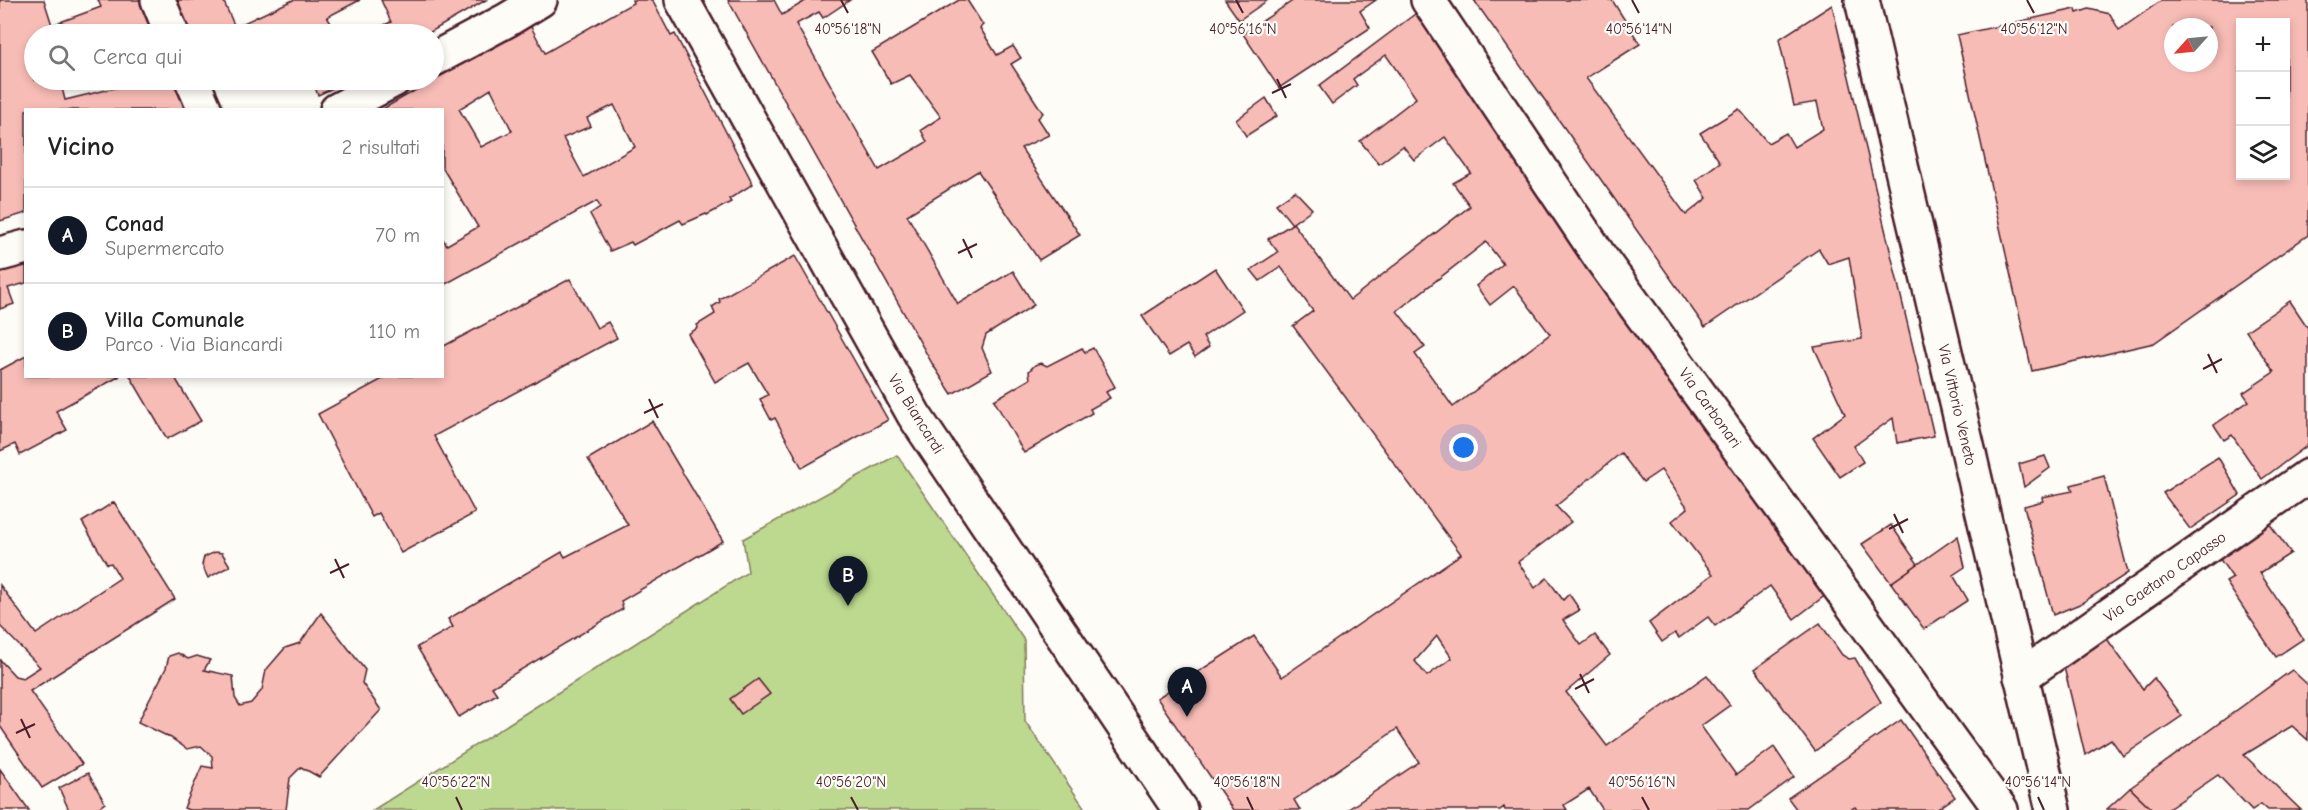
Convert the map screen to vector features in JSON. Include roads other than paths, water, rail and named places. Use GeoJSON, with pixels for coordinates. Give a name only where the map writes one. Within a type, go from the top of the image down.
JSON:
{"type":"FeatureCollection","features":[{"type":"Feature","properties":{"kind":"street"},"geometry":{"type":"LineString","coordinates":[[158,0],[168,24]]}},
{"type":"Feature","properties":{"kind":"street"},"geometry":{"type":"LineString","coordinates":[[444,52],[503,10],[540,0]]}},
{"type":"Feature","properties":{"kind":"street","name":"Via Biancardi"},"geometry":{"type":"LineString","coordinates":[[682,0],[914,415],[1180,810]]}},
{"type":"Feature","properties":{"kind":"street","name":"Via Carbonari"},"geometry":{"type":"LineString","coordinates":[[1428,0],[1600,257],[2001,810]]}},
{"type":"Feature","properties":{"kind":"street","name":"Via Vittorio Veneto"},"geometry":{"type":"LineString","coordinates":[[1862,0],[2053,810]]}},
{"type":"Feature","properties":{"kind":"street"},"geometry":{"type":"LineString","coordinates":[[196,90],[204,108]]}},
{"type":"Feature","properties":{"kind":"street"},"geometry":{"type":"LineString","coordinates":[[341,108],[375,90]]}},
{"type":"Feature","properties":{"kind":"street"},"geometry":{"type":"LineString","coordinates":[[0,254],[24,248]]}},
{"type":"Feature","properties":{"kind":"street","name":"Via Gaetano Capasso"},"geometry":{"type":"LineString","coordinates":[[2021,677],[2308,476]]}},
{"type":"Feature","properties":{"kind":"place","name":"Villa Comunale"},"geometry":{"type":"Point","coordinates":[848,606]}},
{"type":"Feature","properties":{"kind":"place","name":"Conad"},"geometry":{"type":"Point","coordinates":[1187,717]}}]}
